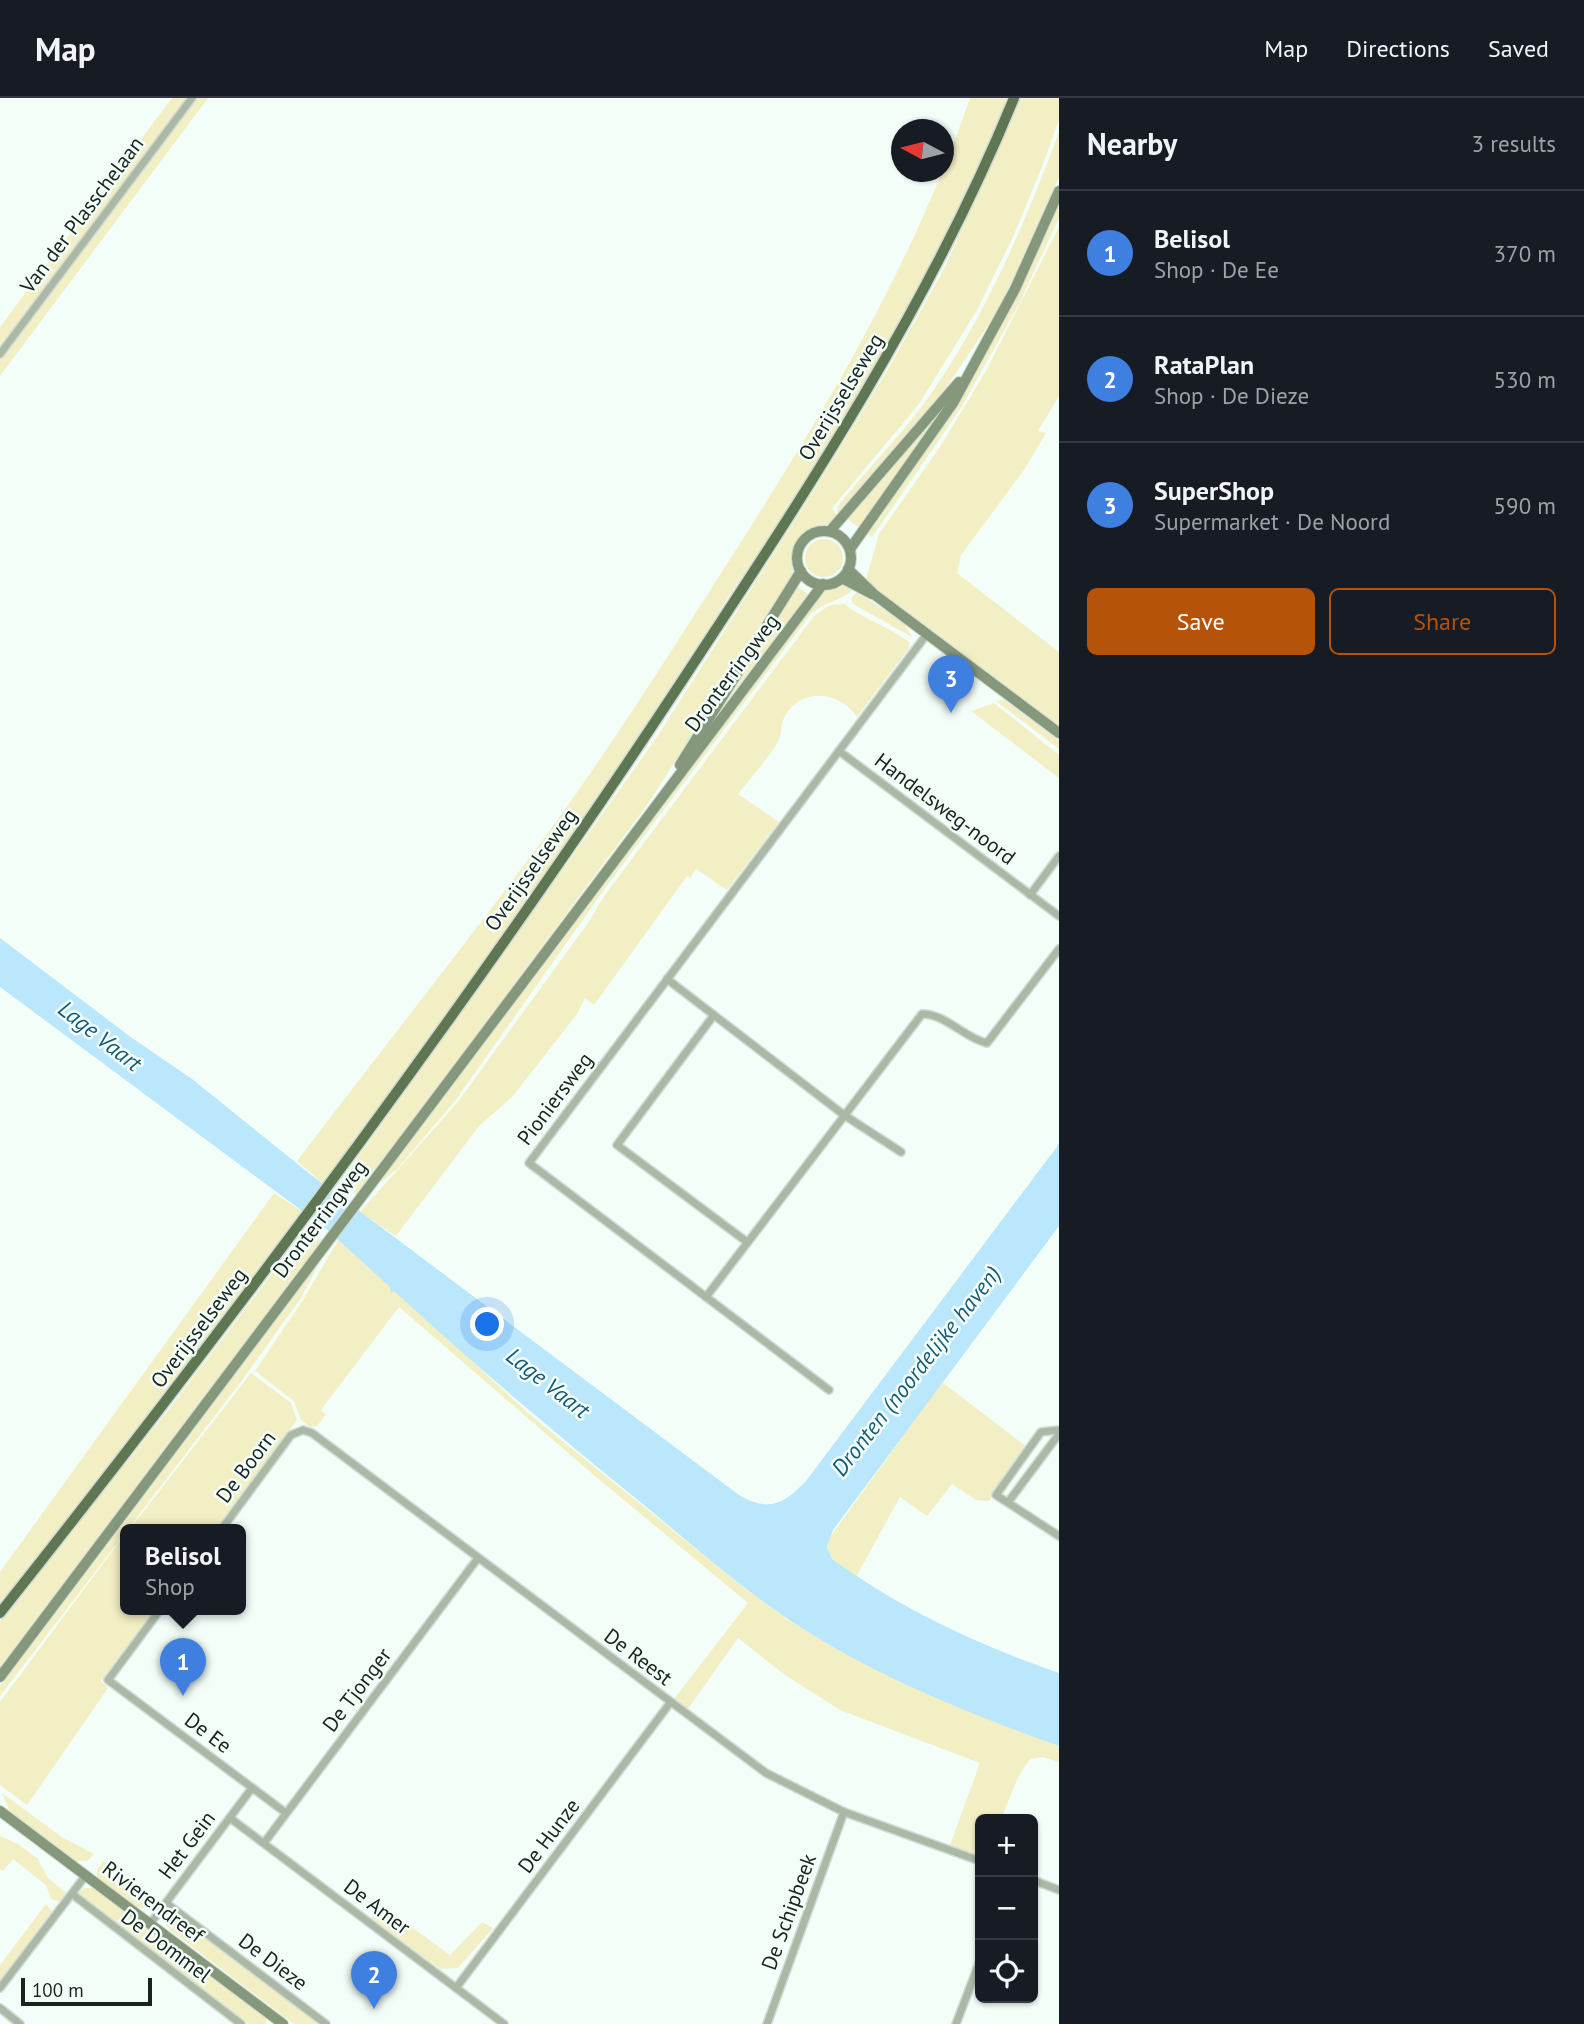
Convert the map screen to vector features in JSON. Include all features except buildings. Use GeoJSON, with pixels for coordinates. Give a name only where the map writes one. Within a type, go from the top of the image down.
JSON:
{"type":"FeatureCollection","features":[{"type":"Feature","properties":{"kind":"highway","name":"Overijsselseweg"},"geometry":{"type":"LineString","coordinates":[[0,1613],[186,1378],[335,1179],[486,970],[623,771],[842,434],[921,298],[960,223],[1014,98]]}},
{"type":"Feature","properties":{"kind":"main road"},"geometry":{"type":"LineString","coordinates":[[845,574],[850,549],[953,403],[1015,289],[1059,191]]}},
{"type":"Feature","properties":{"kind":"main road"},"geometry":{"type":"LineString","coordinates":[[830,531],[967,374]]}},
{"type":"Feature","properties":{"kind":"main road"},"geometry":{"type":"LineString","coordinates":[[845,574],[824,584],[811,581],[801,571],[797,559],[803,542],[818,531],[830,531],[839,535],[850,549]]}},
{"type":"Feature","properties":{"kind":"main road","name":"Dronterringweg"},"geometry":{"type":"LineString","coordinates":[[670,784],[693,740],[801,571]]}},
{"type":"Feature","properties":{"kind":"main road"},"geometry":{"type":"LineString","coordinates":[[845,574],[1059,733]]}},
{"type":"Feature","properties":{"kind":"main road","name":"Dronterringweg"},"geometry":{"type":"LineString","coordinates":[[0,1677],[670,784],[824,584]]}},
{"type":"Feature","properties":{"kind":"main road","name":"Rivierendreef"},"geometry":{"type":"LineString","coordinates":[[0,1811],[283,2024]]}},
{"type":"Feature","properties":{"kind":"street","name":"Van der Plasschelaan"},"geometry":{"type":"LineString","coordinates":[[0,354],[192,98]]}},
{"type":"Feature","properties":{"kind":"street","name":"Pioniersweg"},"geometry":{"type":"LineString","coordinates":[[828,1390],[529,1163],[927,634]]}},
{"type":"Feature","properties":{"kind":"street","name":"Handelsweg-noord"},"geometry":{"type":"LineString","coordinates":[[839,751],[1059,916]]}},
{"type":"Feature","properties":{"kind":"street"},"geometry":{"type":"LineString","coordinates":[[1030,895],[1059,856]]}},
{"type":"Feature","properties":{"kind":"street"},"geometry":{"type":"LineString","coordinates":[[706,1297],[922,1014],[933,1014],[976,1041],[988,1043],[1059,949]]}},
{"type":"Feature","properties":{"kind":"street"},"geometry":{"type":"LineString","coordinates":[[667,979],[844,1115],[901,1152]]}},
{"type":"Feature","properties":{"kind":"street"},"geometry":{"type":"LineString","coordinates":[[714,1015],[617,1145],[747,1242]]}},
{"type":"Feature","properties":{"kind":"street","name":"De Boorn"},"geometry":{"type":"LineString","coordinates":[[225,1524],[291,1435],[303,1430]]}},
{"type":"Feature","properties":{"kind":"street","name":"De Reest"},"geometry":{"type":"LineString","coordinates":[[303,1430],[312,1433],[766,1773],[844,1812],[975,1859]]}},
{"type":"Feature","properties":{"kind":"street"},"geometry":{"type":"LineString","coordinates":[[1059,1432],[1041,1432],[996,1495],[1059,1536]]}},
{"type":"Feature","properties":{"kind":"street"},"geometry":{"type":"LineString","coordinates":[[1009,1501],[1059,1432]]}},
{"type":"Feature","properties":{"kind":"street","name":"De Tjonger"},"geometry":{"type":"LineString","coordinates":[[264,1843],[478,1558]]}},
{"type":"Feature","properties":{"kind":"street","name":"De Ee"},"geometry":{"type":"LineString","coordinates":[[156,1615],[108,1680],[286,1813]]}},
{"type":"Feature","properties":{"kind":"street","name":"De Hunze"},"geometry":{"type":"LineString","coordinates":[[456,1988],[670,1703]]}},
{"type":"Feature","properties":{"kind":"street","name":"Het Gein"},"geometry":{"type":"LineString","coordinates":[[150,1924],[253,1788]]}},
{"type":"Feature","properties":{"kind":"street","name":"De Schipbeek"},"geometry":{"type":"LineString","coordinates":[[767,2024],[844,1812]]}},
{"type":"Feature","properties":{"kind":"street","name":"De Amer"},"geometry":{"type":"LineString","coordinates":[[230,1818],[504,2024]]}},
{"type":"Feature","properties":{"kind":"street"},"geometry":{"type":"LineString","coordinates":[[0,1988],[86,1875]]}},
{"type":"Feature","properties":{"kind":"street"},"geometry":{"type":"LineString","coordinates":[[1038,1882],[1059,1890]]}},
{"type":"Feature","properties":{"kind":"street","name":"De Dommel"},"geometry":{"type":"LineString","coordinates":[[72,1894],[241,2024]]}},
{"type":"Feature","properties":{"kind":"street","name":"De Dieze"},"geometry":{"type":"LineString","coordinates":[[166,1903],[326,2024]]}},
{"type":"Feature","properties":{"kind":"street"},"geometry":{"type":"LineString","coordinates":[[956,2024],[975,1974]]}},
{"type":"Feature","properties":{"kind":"street"},"geometry":{"type":"LineString","coordinates":[[0,2020],[3,2011],[20,2024]]}},
{"type":"Feature","properties":{"kind":"shaded area"},"geometry":{"type":"Polygon","coordinates":[[[172,98],[187,98],[0,346],[0,327],[172,98]]]}},
{"type":"Feature","properties":{"kind":"shaded area"},"geometry":{"type":"Polygon","coordinates":[[[196,98],[208,98],[0,376],[0,358],[196,98]]]}},
{"type":"Feature","properties":{"kind":"shaded area"},"geometry":{"type":"Polygon","coordinates":[[[970,98],[1008,98],[927,274],[831,443],[616,771],[430,1038],[335,1170],[332,1169],[325,1185],[297,1161],[562,813],[638,703],[835,388],[895,277],[938,182],[954,182],[954,141],[970,98]]]}},
{"type":"Feature","properties":{"kind":"shaded area"},"geometry":{"type":"Polygon","coordinates":[[[1021,98],[1059,98],[1059,120],[1013,237],[977,310],[919,404],[832,508],[838,517],[801,538],[793,555],[792,580],[647,805],[357,1196],[353,1193],[357,1186],[344,1177],[657,737],[887,371],[944,269],[1021,98]]]}},
{"type":"Feature","properties":{"kind":"shaded area"},"geometry":{"type":"Polygon","coordinates":[[[1059,132],[1059,177],[1030,247],[993,318],[925,419],[841,514],[837,511],[838,506],[928,399],[975,323],[1020,229],[1059,132]]]}},
{"type":"Feature","properties":{"kind":"shaded area"},"geometry":{"type":"Polygon","coordinates":[[[1059,204],[1059,218],[1019,304],[961,408],[872,537],[866,533],[976,371],[1025,279],[1059,204]]]}},
{"type":"Feature","properties":{"kind":"shaded area"},"geometry":{"type":"Polygon","coordinates":[[[1059,227],[1059,396],[1038,431],[1046,433],[1024,470],[961,555],[957,573],[1059,652],[1059,727],[888,599],[866,579],[879,534],[940,447],[986,371],[1059,227]]]}},
{"type":"Feature","properties":{"kind":"shaded area"},"geometry":{"type":"Polygon","coordinates":[[[948,398],[952,400],[861,529],[846,518],[948,398]]]}},
{"type":"Feature","properties":{"kind":"shaded area"},"geometry":{"type":"Polygon","coordinates":[[[824,539],[837,545],[843,558],[837,571],[824,577],[811,571],[805,558],[811,545],[824,539]]]}},
{"type":"Feature","properties":{"kind":"shaded area"},"geometry":{"type":"Polygon","coordinates":[[[796,585],[810,596],[697,747],[796,585]]]}},
{"type":"Feature","properties":{"kind":"shaded area"},"geometry":{"type":"Polygon","coordinates":[[[842,585],[853,589],[811,614],[611,880],[455,1101],[397,1169],[373,1189],[825,590],[842,585]]]}},
{"type":"Feature","properties":{"kind":"shaded area"},"geometry":{"type":"Polygon","coordinates":[[[857,592],[904,623],[912,637],[853,604],[851,598],[857,592]]]}},
{"type":"Feature","properties":{"kind":"shaded area"},"geometry":{"type":"Polygon","coordinates":[[[844,604],[901,636],[909,642],[909,648],[857,717],[841,702],[821,696],[801,700],[792,707],[783,719],[778,742],[738,794],[779,822],[727,890],[696,869],[690,878],[687,876],[594,1005],[585,998],[577,1014],[512,1097],[479,1126],[396,1236],[360,1212],[457,1103],[588,923],[605,895],[814,616],[830,605],[844,604]]]}},
{"type":"Feature","properties":{"kind":"shaded area"},"geometry":{"type":"Polygon","coordinates":[[[1004,700],[1059,740],[1059,749],[996,701],[1004,700]]]}},
{"type":"Feature","properties":{"kind":"shaded area"},"geometry":{"type":"Polygon","coordinates":[[[994,703],[1059,755],[1059,778],[971,711],[994,703]]]}},
{"type":"Feature","properties":{"kind":"shaded area"},"geometry":{"type":"Polygon","coordinates":[[[274,1193],[303,1212],[159,1402],[0,1604],[0,1572],[274,1193]]]}},
{"type":"Feature","properties":{"kind":"shaded area"},"geometry":{"type":"Polygon","coordinates":[[[302,1234],[314,1243],[320,1238],[323,1240],[0,1669],[0,1622],[169,1409],[302,1234]]]}},
{"type":"Feature","properties":{"kind":"shaded area"},"geometry":{"type":"Polygon","coordinates":[[[339,1239],[528,1413],[743,1587],[787,1619],[827,1644],[945,1701],[1059,1746],[1059,1762],[1043,1757],[1030,1759],[1019,1775],[1003,1814],[975,1814],[975,1854],[950,1845],[980,1763],[840,1710],[785,1675],[738,1638],[688,1709],[674,1699],[748,1603],[595,1476],[399,1307],[321,1410],[326,1415],[317,1426],[310,1427],[301,1420],[294,1401],[255,1371],[303,1300],[339,1239]]]}},
{"type":"Feature","properties":{"kind":"shaded area"},"geometry":{"type":"Polygon","coordinates":[[[323,1256],[301,1298],[240,1383],[132,1524],[120,1524],[323,1256]]]}},
{"type":"Feature","properties":{"kind":"shaded area"},"geometry":{"type":"Polygon","coordinates":[[[251,1373],[291,1403],[297,1420],[219,1524],[134,1524],[251,1373]]]}},
{"type":"Feature","properties":{"kind":"shaded area"},"geometry":{"type":"Polygon","coordinates":[[[942,1382],[1028,1448],[989,1501],[976,1500],[952,1484],[927,1516],[900,1497],[856,1577],[832,1558],[828,1540],[942,1382]]]}},
{"type":"Feature","properties":{"kind":"shaded area"},"geometry":{"type":"Polygon","coordinates":[[[120,1525],[120,1540],[0,1696],[0,1686],[120,1525]]]}},
{"type":"Feature","properties":{"kind":"shaded area"},"geometry":{"type":"Polygon","coordinates":[[[120,1541],[120,1615],[150,1615],[101,1681],[108,1688],[27,1805],[0,1785],[0,1702],[120,1541]]]}},
{"type":"Feature","properties":{"kind":"shaded area"},"geometry":{"type":"Polygon","coordinates":[[[2,1793],[63,1838],[94,1854],[87,1861],[75,1861],[10,1813],[2,1793]]]}},
{"type":"Feature","properties":{"kind":"shaded area"},"geometry":{"type":"Polygon","coordinates":[[[0,1836],[18,1844],[38,1859],[48,1878],[66,1893],[59,1902],[51,1899],[46,1885],[13,1859],[3,1871],[0,1869],[0,1836]]]}},
{"type":"Feature","properties":{"kind":"shaded area"},"geometry":{"type":"Polygon","coordinates":[[[431,1839],[381,1905],[450,1955],[482,1922],[493,1928],[458,1968],[440,1969],[371,1918],[431,1839]]]}},
{"type":"Feature","properties":{"kind":"shaded area"},"geometry":{"type":"Polygon","coordinates":[[[103,1861],[157,1903],[151,1909],[136,1907],[97,1878],[97,1870],[103,1861]]]}},
{"type":"Feature","properties":{"kind":"shaded area"},"geometry":{"type":"Polygon","coordinates":[[[84,1888],[94,1888],[249,2004],[266,2018],[266,2024],[248,2024],[81,1900],[79,1893],[84,1888]]]}},
{"type":"Feature","properties":{"kind":"shaded area"},"geometry":{"type":"Polygon","coordinates":[[[46,1904],[52,1911],[0,1980],[0,1965],[46,1904]]]}},
{"type":"Feature","properties":{"kind":"shaded area"},"geometry":{"type":"Polygon","coordinates":[[[169,1911],[319,2024],[294,2024],[170,1930],[162,1919],[169,1911]]]}},
{"type":"Feature","properties":{"kind":"water"},"geometry":{"type":"Polygon","coordinates":[[[0,938],[132,1038],[192,1079],[310,1174],[739,1495],[759,1503],[783,1500],[806,1481],[1059,1144],[1059,1226],[833,1530],[827,1547],[832,1559],[913,1610],[970,1638],[1059,1673],[1059,1746],[970,1712],[882,1673],[826,1643],[755,1596],[518,1400],[394,1291],[391,1293],[390,1287],[324,1227],[0,987],[0,938]]]}},
{"type":"Feature","properties":{"kind":"place","name":"SuperShop"},"geometry":{"type":"Point","coordinates":[951,713]}},
{"type":"Feature","properties":{"kind":"place","name":"Belisol"},"geometry":{"type":"Point","coordinates":[183,1696]}},
{"type":"Feature","properties":{"kind":"place","name":"RataPlan"},"geometry":{"type":"Point","coordinates":[374,2009]}},
{"type":"Feature","properties":{"kind":"water label","name":"Lage Vaart"},"geometry":{"type":"Point","coordinates":[100,1036]}},
{"type":"Feature","properties":{"kind":"water label","name":"Dronten (noordelijke haven)"},"geometry":{"type":"Point","coordinates":[916,1371]}},
{"type":"Feature","properties":{"kind":"water label","name":"Lage Vaart"},"geometry":{"type":"Point","coordinates":[548,1383]}}]}
